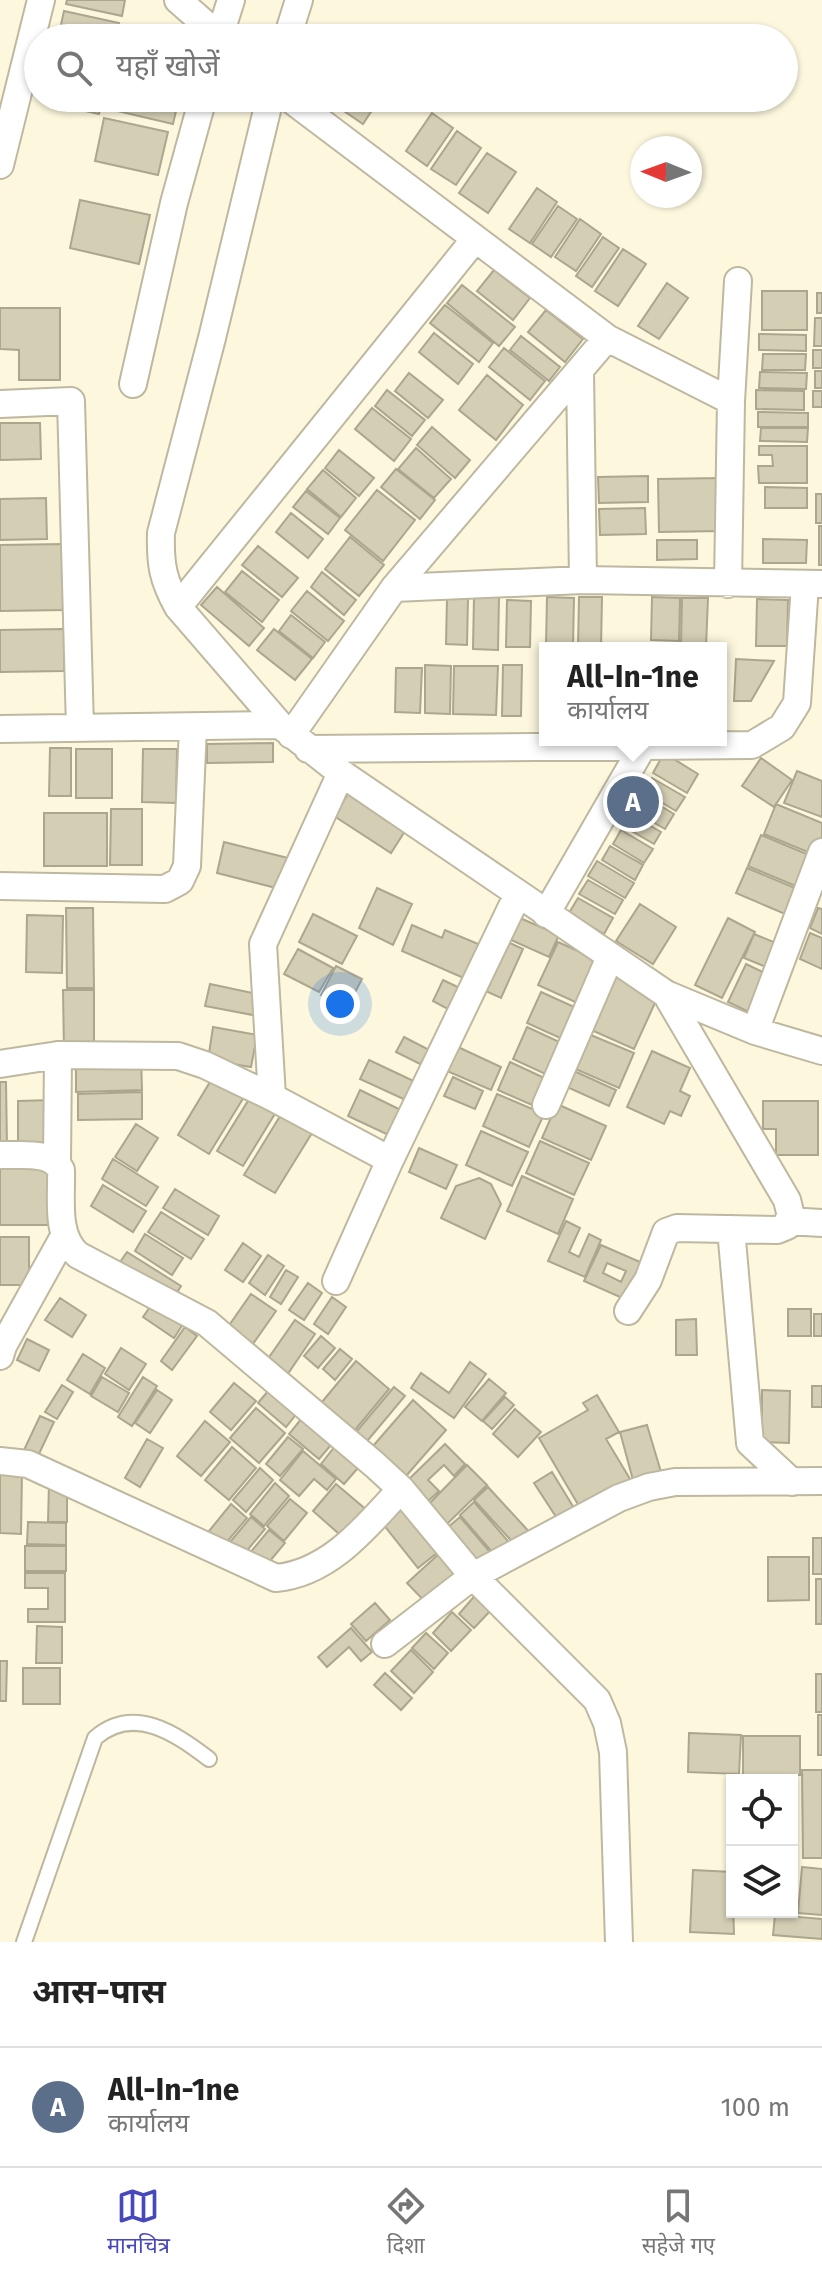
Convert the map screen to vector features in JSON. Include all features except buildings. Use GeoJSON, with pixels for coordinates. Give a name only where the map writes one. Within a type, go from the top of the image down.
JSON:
{"type":"FeatureCollection","features":[{"type":"Feature","properties":{"kind":"street"},"geometry":{"type":"LineString","coordinates":[[35,24],[41,0]]}},
{"type":"Feature","properties":{"kind":"street"},"geometry":{"type":"LineString","coordinates":[[178,0],[205,24]]}},
{"type":"Feature","properties":{"kind":"street"},"geometry":{"type":"LineString","coordinates":[[224,24],[231,0]]}},
{"type":"Feature","properties":{"kind":"street"},"geometry":{"type":"LineString","coordinates":[[291,24],[299,0]]}},
{"type":"Feature","properties":{"kind":"street"},"geometry":{"type":"LineString","coordinates":[[0,165],[24,68]]}},
{"type":"Feature","properties":{"kind":"street"},"geometry":{"type":"LineString","coordinates":[[133,384],[174,203],[199,112]]}},
{"type":"Feature","properties":{"kind":"street"},"geometry":{"type":"LineString","coordinates":[[267,112],[209,353],[161,533],[160,564],[167,587],[178,607],[293,736],[341,773],[666,994],[755,1031],[822,1051]]}},
{"type":"Feature","properties":{"kind":"street"},"geometry":{"type":"LineString","coordinates":[[307,112],[607,338],[731,401]]}},
{"type":"Feature","properties":{"kind":"street"},"geometry":{"type":"LineString","coordinates":[[178,607],[475,239]]}},
{"type":"Feature","properties":{"kind":"street"},"geometry":{"type":"LineString","coordinates":[[728,584],[731,401],[738,281]]}},
{"type":"Feature","properties":{"kind":"street"},"geometry":{"type":"LineString","coordinates":[[293,736],[394,588],[607,338]]}},
{"type":"Feature","properties":{"kind":"street"},"geometry":{"type":"LineString","coordinates":[[580,371],[583,580]]}},
{"type":"Feature","properties":{"kind":"street"},"geometry":{"type":"LineString","coordinates":[[0,404],[71,401],[80,728]]}},
{"type":"Feature","properties":{"kind":"street"},"geometry":{"type":"LineString","coordinates":[[394,588],[583,580],[813,584],[811,682],[782,727],[752,745],[727,745]]}},
{"type":"Feature","properties":{"kind":"street"},"geometry":{"type":"LineString","coordinates":[[0,886],[165,889],[180,881],[187,866],[193,727]]}},
{"type":"Feature","properties":{"kind":"street"},"geometry":{"type":"LineString","coordinates":[[0,729],[193,727],[293,736],[539,743]]}},
{"type":"Feature","properties":{"kind":"street"},"geometry":{"type":"LineString","coordinates":[[546,914],[643,746]]}},
{"type":"Feature","properties":{"kind":"street"},"geometry":{"type":"LineString","coordinates":[[272,1097],[263,944],[341,773]]}},
{"type":"Feature","properties":{"kind":"street"},"geometry":{"type":"LineString","coordinates":[[755,1031],[822,852]]}},
{"type":"Feature","properties":{"kind":"street"},"geometry":{"type":"LineString","coordinates":[[336,1281],[390,1160],[518,894]]}},
{"type":"Feature","properties":{"kind":"street"},"geometry":{"type":"LineString","coordinates":[[546,1105],[610,957]]}},
{"type":"Feature","properties":{"kind":"street"},"geometry":{"type":"LineString","coordinates":[[628,1311],[648,1280],[666,1232],[677,1228],[777,1230],[787,1226],[791,1216],[787,1200],[666,994]]}},
{"type":"Feature","properties":{"kind":"street"},"geometry":{"type":"LineString","coordinates":[[0,1064],[58,1055],[178,1056],[205,1065],[272,1097],[390,1160]]}},
{"type":"Feature","properties":{"kind":"street"},"geometry":{"type":"LineString","coordinates":[[57,1163],[58,1055]]}},
{"type":"Feature","properties":{"kind":"street"},"geometry":{"type":"LineString","coordinates":[[0,1155],[50,1157],[57,1163],[61,1170],[63,1238],[0,1356]]}},
{"type":"Feature","properties":{"kind":"street"},"geometry":{"type":"LineString","coordinates":[[788,1221],[822,1223]]}},
{"type":"Feature","properties":{"kind":"street"},"geometry":{"type":"LineString","coordinates":[[731,1229],[750,1443],[792,1482]]}},
{"type":"Feature","properties":{"kind":"street"},"geometry":{"type":"LineString","coordinates":[[63,1238],[78,1255],[207,1323],[401,1489],[473,1576],[597,1700],[607,1723],[613,1752],[619,1942]]}},
{"type":"Feature","properties":{"kind":"street"},"geometry":{"type":"LineString","coordinates":[[0,1461],[28,1464],[276,1578],[296,1576],[348,1545],[401,1489]]}},
{"type":"Feature","properties":{"kind":"street"},"geometry":{"type":"LineString","coordinates":[[385,1644],[473,1576],[619,1498],[675,1482],[822,1481]]}},
{"type":"Feature","properties":{"kind":"lane"},"geometry":{"type":"LineString","coordinates":[[24,1942],[95,1738],[104,1730],[121,1724],[136,1722],[154,1725],[175,1733],[209,1759]]}},
{"type":"Feature","properties":{"kind":"place","name":"All-In-1ne"},"geometry":{"type":"Point","coordinates":[633,802]}}]}
